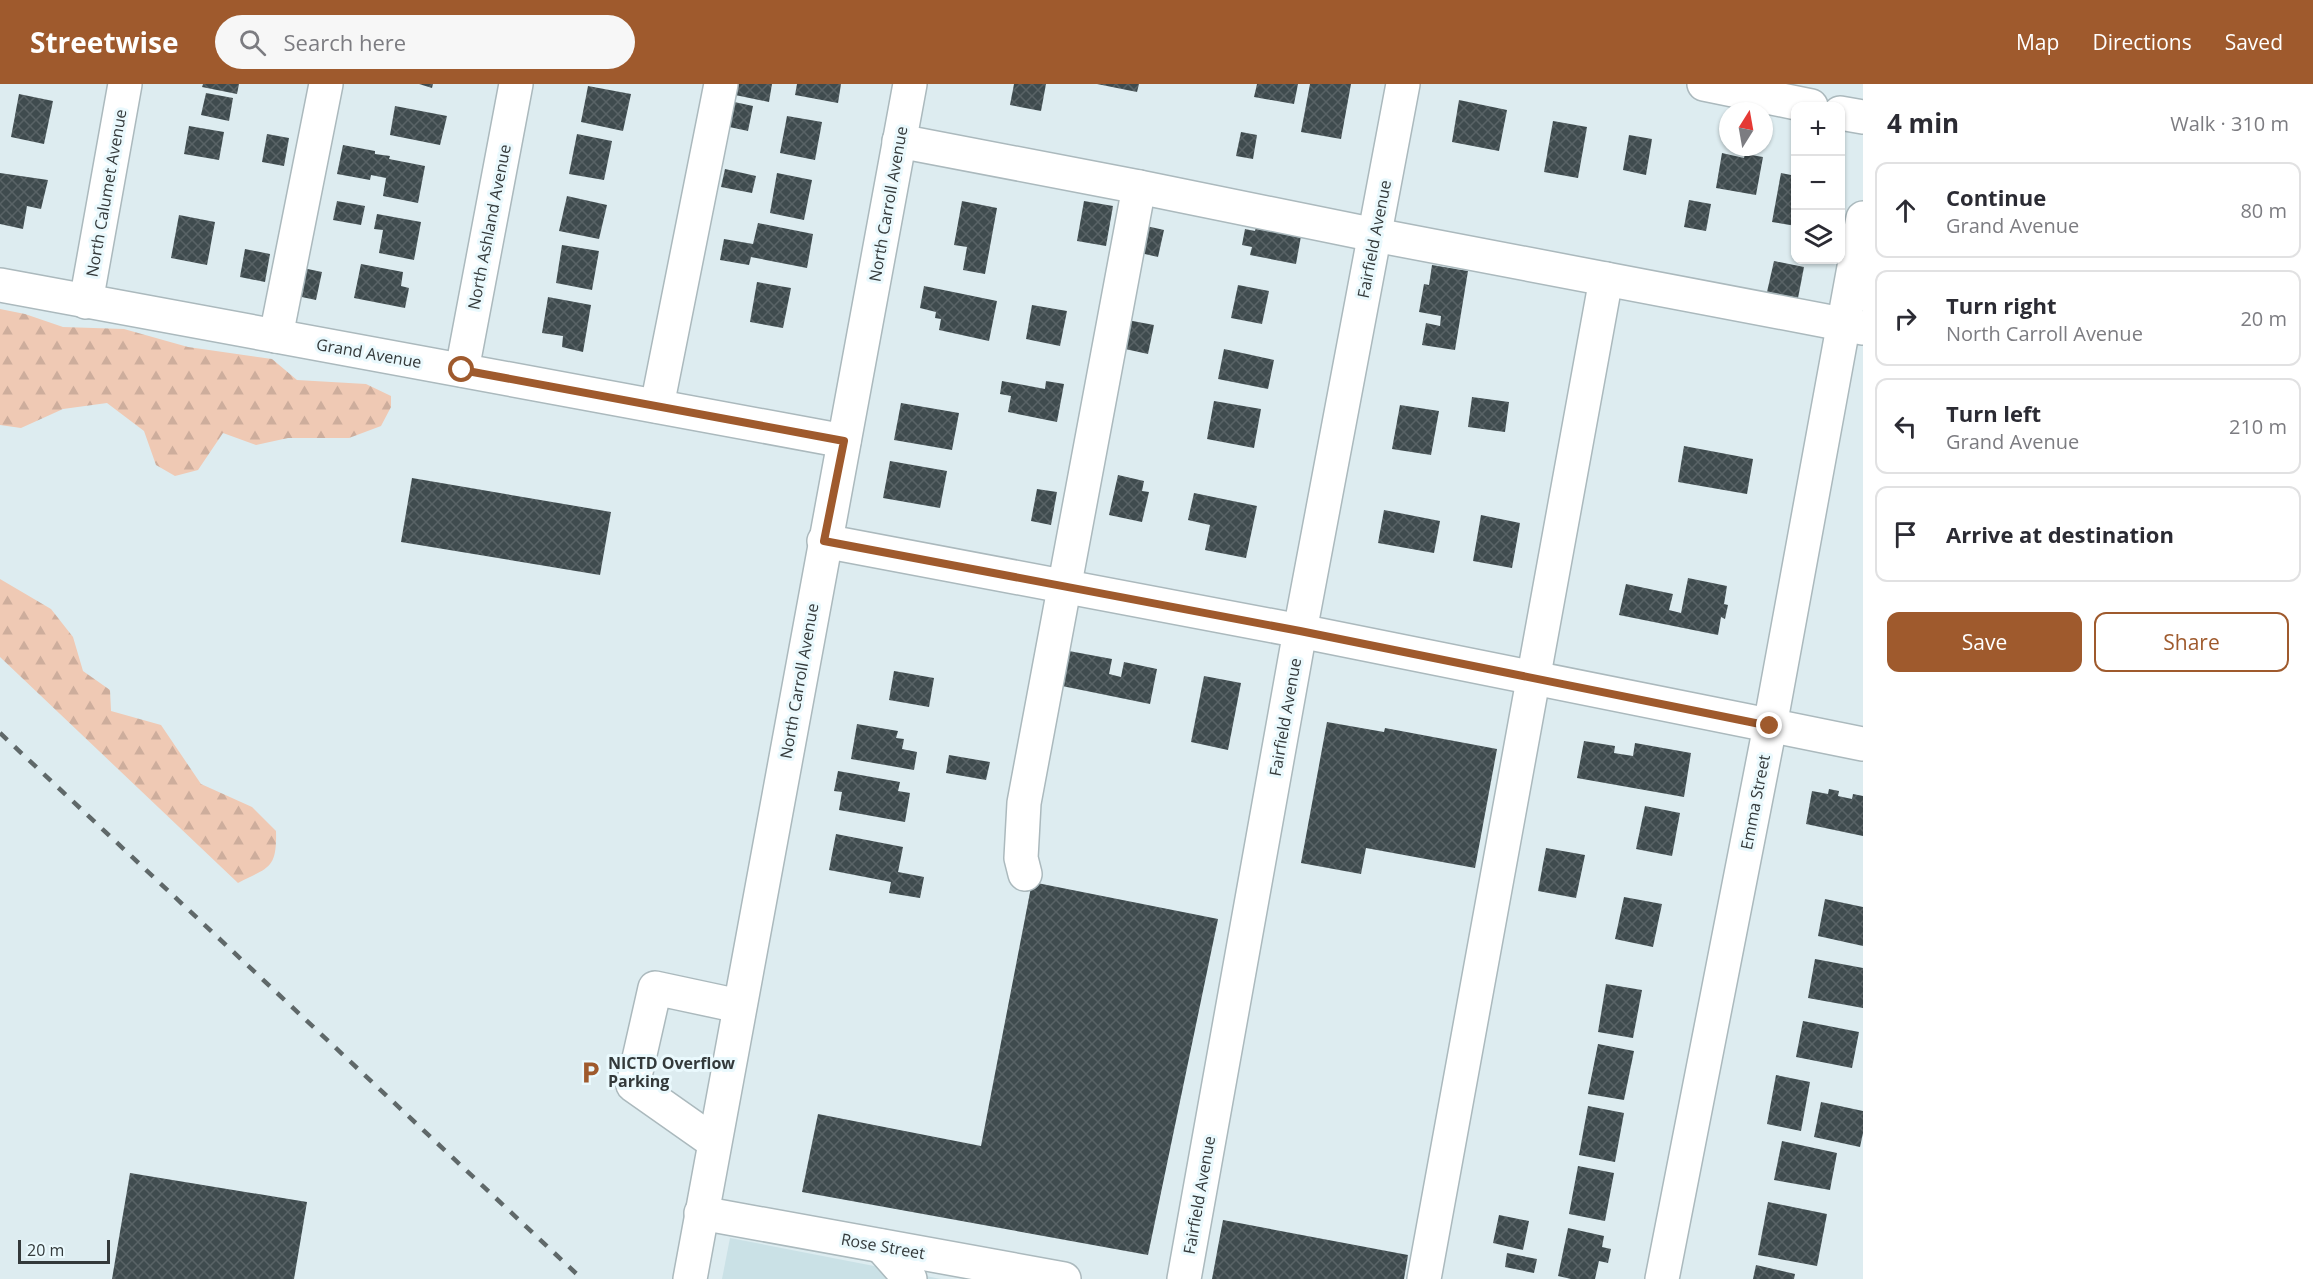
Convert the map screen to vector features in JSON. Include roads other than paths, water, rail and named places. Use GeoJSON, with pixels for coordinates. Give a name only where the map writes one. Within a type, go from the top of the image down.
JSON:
{"type":"FeatureCollection","features":[{"type":"Feature","properties":{"kind":"street","name":"North Calumet Avenue"},"geometry":{"type":"LineString","coordinates":[[86,302],[125,84]]}},
{"type":"Feature","properties":{"kind":"street"},"geometry":{"type":"LineString","coordinates":[[276,336],[326,84]]}},
{"type":"Feature","properties":{"kind":"street","name":"North Ashland Avenue"},"geometry":{"type":"LineString","coordinates":[[462,370],[516,84]]}},
{"type":"Feature","properties":{"kind":"street"},"geometry":{"type":"LineString","coordinates":[[657,406],[721,84]]}},
{"type":"Feature","properties":{"kind":"street","name":"North Carroll Avenue"},"geometry":{"type":"LineString","coordinates":[[690,1279],[824,541],[910,84]]}},
{"type":"Feature","properties":{"kind":"street","name":"Fairfield Avenue"},"geometry":{"type":"LineString","coordinates":[[1184,1279],[1300,631],[1403,84]]}},
{"type":"Feature","properties":{"kind":"street"},"geometry":{"type":"LineString","coordinates":[[1704,84],[1792,102]]}},
{"type":"Feature","properties":{"kind":"street"},"geometry":{"type":"LineString","coordinates":[[1845,114],[1863,117]]}},
{"type":"Feature","properties":{"kind":"street"},"geometry":{"type":"LineString","coordinates":[[899,141],[1853,327]]}},
{"type":"Feature","properties":{"kind":"street"},"geometry":{"type":"LineString","coordinates":[[1025,874],[1021,858],[1024,803],[1139,187]]}},
{"type":"Feature","properties":{"kind":"street","name":"Emma Street"},"geometry":{"type":"LineString","coordinates":[[1662,1279],[1770,726],[1853,327],[1863,218]]}},
{"type":"Feature","properties":{"kind":"street"},"geometry":{"type":"LineString","coordinates":[[1424,1279],[1606,279]]}},
{"type":"Feature","properties":{"kind":"street","name":"Grand Avenue"},"geometry":{"type":"LineString","coordinates":[[0,285],[844,441]]}},
{"type":"Feature","properties":{"kind":"street"},"geometry":{"type":"LineString","coordinates":[[824,541],[1300,631],[1863,744]]}},
{"type":"Feature","properties":{"kind":"street"},"geometry":{"type":"LineString","coordinates":[[714,1142],[633,1085],[655,988],[739,1006]]}},
{"type":"Feature","properties":{"kind":"street","name":"Rose Street"},"geometry":{"type":"LineString","coordinates":[[701,1213],[1064,1279]]}},
{"type":"Feature","properties":{"kind":"street"},"geometry":{"type":"LineString","coordinates":[[881,1246],[910,1279]]}},
{"type":"Feature","properties":{"kind":"railway"},"geometry":{"type":"LineString","coordinates":[[0,733],[582,1279]]}},
{"type":"Feature","properties":{"kind":"place","name":"NICTD Overflow Parking"},"geometry":{"type":"Point","coordinates":[590,1072]}}]}
